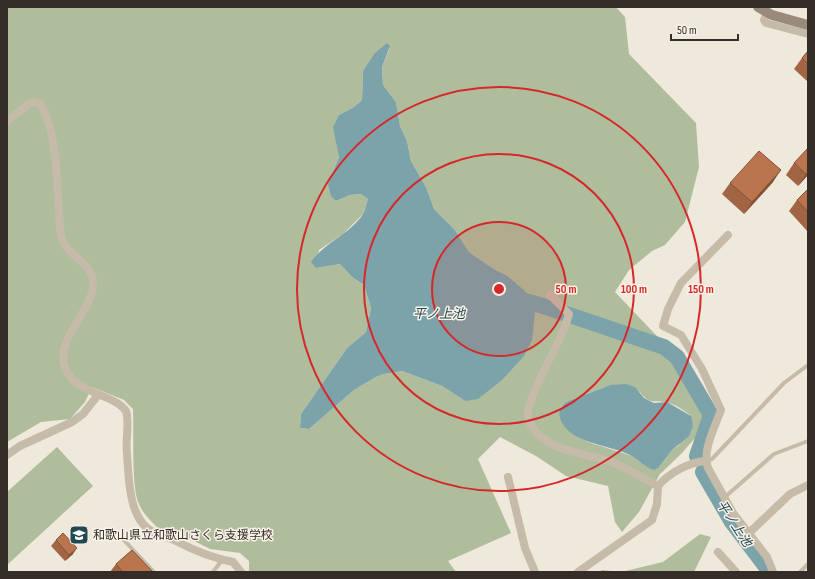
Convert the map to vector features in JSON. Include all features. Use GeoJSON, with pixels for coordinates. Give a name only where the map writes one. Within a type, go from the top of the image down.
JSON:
{"type":"FeatureCollection","features":[{"type":"Feature","properties":{"kind":"main road"},"geometry":{"type":"LineString","coordinates":[[758,7],[767,13],[808,25]]}},
{"type":"Feature","properties":{"kind":"street"},"geometry":{"type":"LineString","coordinates":[[767,13],[764,20],[766,23],[808,34]]}},
{"type":"Feature","properties":{"kind":"street"},"geometry":{"type":"LineString","coordinates":[[7,121],[30,103],[34,102],[40,104],[49,122],[58,186],[61,236],[65,246],[92,275],[93,282],[91,295],[68,339],[63,359],[71,378],[98,395],[119,404],[127,414],[126,452],[134,507],[139,519],[153,532],[175,540],[212,558],[233,562],[241,572]]}},
{"type":"Feature","properties":{"kind":"street"},"geometry":{"type":"LineString","coordinates":[[728,235],[681,283],[668,309],[663,326],[681,334],[702,369],[721,410],[709,442],[706,461],[733,513],[767,557],[773,572]]}},
{"type":"Feature","properties":{"kind":"street"},"geometry":{"type":"LineString","coordinates":[[550,296],[569,314],[564,331],[534,391],[527,413],[530,425],[543,439],[565,450],[615,463],[658,486]]}},
{"type":"Feature","properties":{"kind":"street"},"geometry":{"type":"LineString","coordinates":[[7,455],[20,446],[72,422],[83,414],[98,395]]}},
{"type":"Feature","properties":{"kind":"street"},"geometry":{"type":"LineString","coordinates":[[578,572],[652,520],[658,504],[658,486],[671,474],[694,463],[706,461]]}},
{"type":"Feature","properties":{"kind":"street"},"geometry":{"type":"LineString","coordinates":[[508,477],[526,548],[535,572]]}},
{"type":"Feature","properties":{"kind":"street"},"geometry":{"type":"LineString","coordinates":[[748,534],[790,494],[808,485]]}},
{"type":"Feature","properties":{"kind":"street"},"geometry":{"type":"LineString","coordinates":[[718,552],[736,572]]}},
{"type":"Feature","properties":{"kind":"lane"},"geometry":{"type":"LineString","coordinates":[[706,461],[712,459],[784,383],[808,365]]}},
{"type":"Feature","properties":{"kind":"lane"},"geometry":{"type":"LineString","coordinates":[[725,497],[774,454],[808,441]]}},
{"type":"Feature","properties":{"kind":"lane"},"geometry":{"type":"LineString","coordinates":[[119,535],[154,572]]}},
{"type":"Feature","properties":{"kind":"lane"},"geometry":{"type":"LineString","coordinates":[[213,572],[222,560]]}},
{"type":"Feature","properties":{"kind":"lane"},"geometry":{"type":"LineString","coordinates":[[800,572],[808,564]]}},
{"type":"Feature","properties":{"kind":"green space"},"geometry":{"type":"Polygon","coordinates":[[[7,7],[616,7],[625,17],[629,54],[696,123],[699,167],[685,222],[665,245],[652,251],[629,270],[615,292],[695,376],[710,421],[681,454],[660,474],[639,512],[622,532],[615,522],[608,486],[566,476],[536,456],[500,437],[478,459],[511,533],[448,561],[456,572],[249,572],[249,561],[240,553],[210,549],[175,531],[160,530],[148,518],[136,496],[133,458],[133,409],[124,400],[92,387],[85,402],[70,419],[41,422],[7,442],[7,7]],[[390,47],[363,71],[362,100],[354,107],[339,115],[337,144],[339,157],[328,184],[336,201],[350,195],[361,194],[368,199],[363,214],[343,234],[319,250],[316,268],[340,264],[352,277],[364,285],[371,308],[366,332],[347,348],[301,414],[300,428],[309,429],[354,390],[376,377],[402,371],[442,386],[465,401],[535,312],[530,302],[506,275],[494,269],[469,252],[455,230],[434,209],[426,187],[411,161],[407,141],[400,126],[396,102],[383,85],[382,67],[390,47]],[[610,385],[566,402],[561,407],[574,434],[588,442],[629,455],[659,467],[672,450],[679,445],[691,416],[681,408],[672,404],[650,401],[640,392],[610,385]]]}},
{"type":"Feature","properties":{"kind":"green space"},"geometry":{"type":"Polygon","coordinates":[[[57,447],[93,486],[7,565],[7,492],[57,447]]]}},
{"type":"Feature","properties":{"kind":"green space"},"geometry":{"type":"Polygon","coordinates":[[[700,534],[711,537],[694,572],[621,572],[663,562],[700,534]]]}},
{"type":"Feature","properties":{"kind":"green space"},"geometry":{"type":"Polygon","coordinates":[[[602,570],[621,572],[599,572],[602,570]]]}},
{"type":"Feature","properties":{"kind":"water","name":"平ノ上池"},"geometry":{"type":"Polygon","coordinates":[[[387,43],[390,46],[382,67],[383,85],[396,102],[400,126],[407,141],[411,161],[426,187],[434,209],[455,230],[469,252],[494,269],[506,275],[525,291],[535,312],[532,340],[524,356],[502,380],[478,399],[465,401],[442,386],[402,371],[376,377],[354,390],[309,429],[300,428],[301,414],[347,348],[366,332],[371,308],[364,285],[352,277],[340,264],[316,268],[311,262],[323,249],[351,228],[363,214],[368,199],[361,194],[350,195],[336,201],[331,196],[328,184],[339,157],[333,127],[339,115],[354,107],[362,100],[363,71],[375,53],[387,43]]]}},
{"type":"Feature","properties":{"kind":"water"},"geometry":{"type":"Polygon","coordinates":[[[626,384],[635,387],[644,398],[654,403],[667,402],[691,416],[693,426],[689,436],[672,450],[659,467],[654,470],[630,455],[580,438],[571,433],[564,426],[560,418],[560,409],[566,402],[610,385],[626,384]]]}},
{"type":"Feature","properties":{"kind":"building"},"geometry":{"type":"Polygon","coordinates":[[[808,51],[808,64],[802,58],[808,51]]]}},
{"type":"Feature","properties":{"kind":"building"},"geometry":{"type":"Polygon","coordinates":[[[808,148],[808,172],[806,174],[794,163],[808,148]]]}},
{"type":"Feature","properties":{"kind":"building"},"geometry":{"type":"Polygon","coordinates":[[[759,151],[781,170],[752,202],[730,183],[759,151]]]}},
{"type":"Feature","properties":{"kind":"building"},"geometry":{"type":"Polygon","coordinates":[[[808,189],[808,212],[797,200],[808,189]]]}},
{"type":"Feature","properties":{"kind":"building"},"geometry":{"type":"Polygon","coordinates":[[[63,533],[77,548],[69,555],[56,540],[63,533]]]}},
{"type":"Feature","properties":{"kind":"building"},"geometry":{"type":"Polygon","coordinates":[[[132,550],[153,572],[123,572],[116,564],[132,550]]]}},
{"type":"Feature","properties":{"kind":"waterway","name":"平ノ上池"},"geometry":{"type":"LineString","coordinates":[[509,297],[540,305],[664,347],[677,357],[711,415],[697,456]]}},
{"type":"Feature","properties":{"kind":"waterway","name":"平ノ上池"},"geometry":{"type":"LineString","coordinates":[[703,472],[732,522],[767,568],[768,572]]}},
{"type":"Feature","properties":{"kind":"place","name":"和歌山県立和歌山さくら支援学校"},"geometry":{"type":"Point","coordinates":[79,535]}}]}
